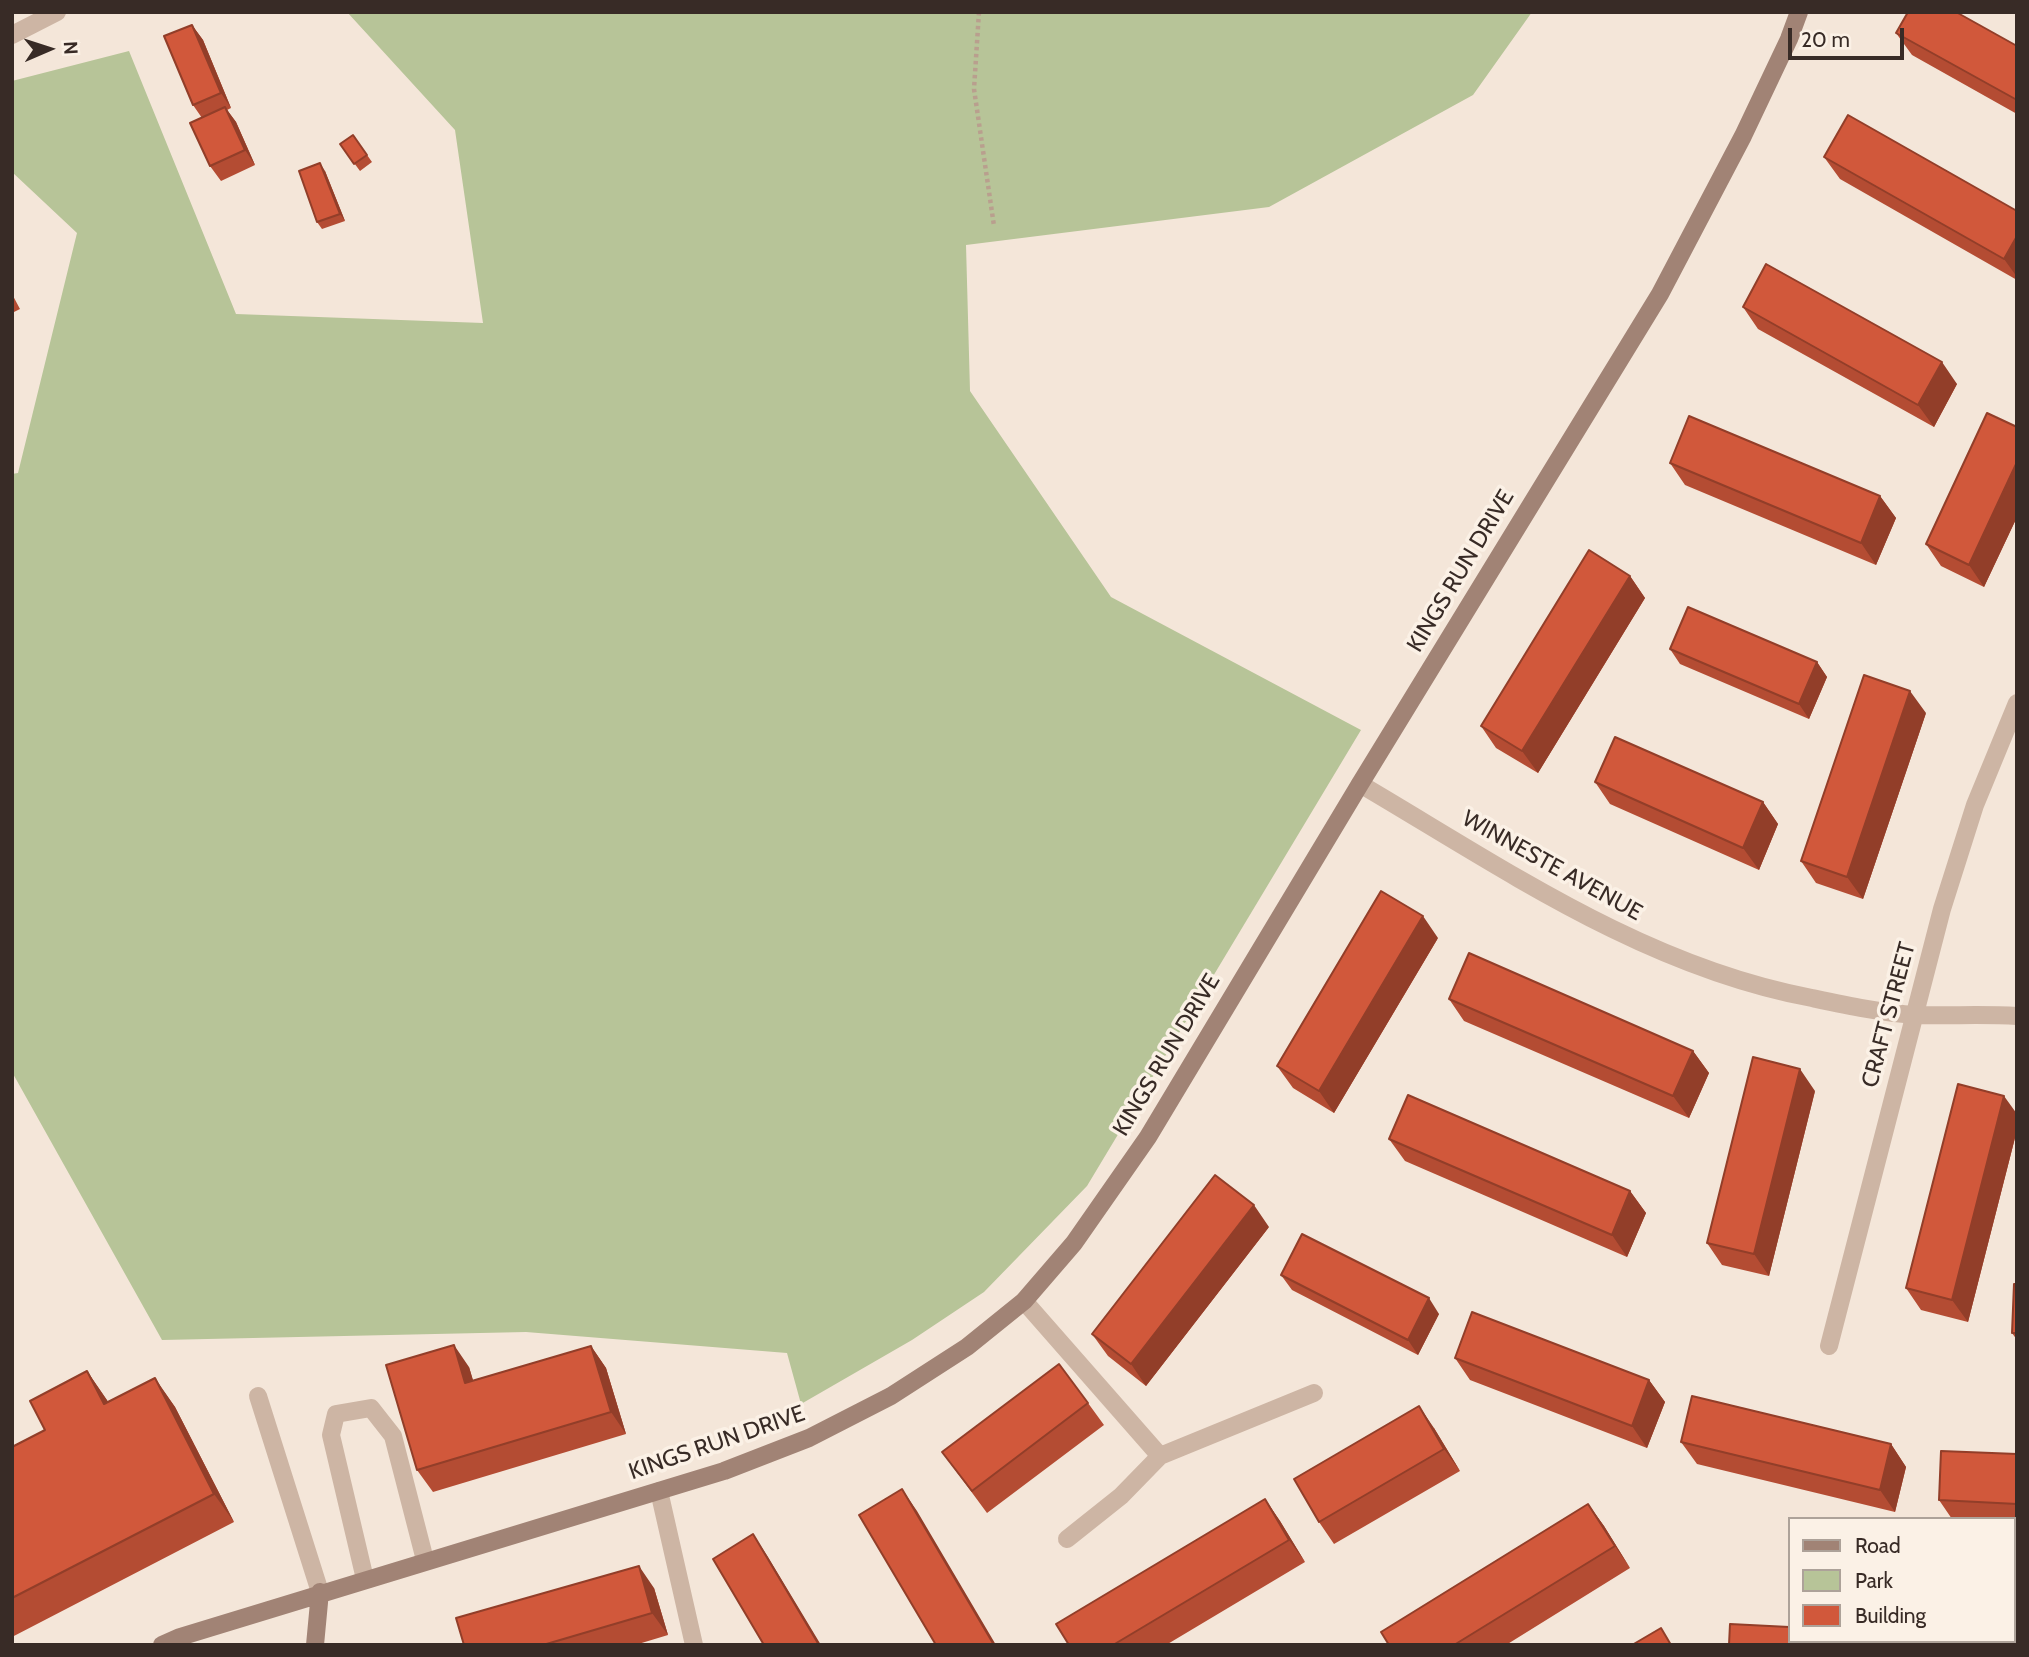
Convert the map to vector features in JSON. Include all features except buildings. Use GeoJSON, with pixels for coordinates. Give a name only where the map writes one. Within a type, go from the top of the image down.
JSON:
{"type":"FeatureCollection","features":[{"type":"Feature","properties":{"kind":"street"},"geometry":{"type":"LineString","coordinates":[[12,35],[57,12]]}},
{"type":"Feature","properties":{"kind":"street","name":"KINGS RUN DRIVE"},"geometry":{"type":"LineString","coordinates":[[162,1645],[320,1592],[724,1471],[809,1438],[891,1396],[967,1347],[1024,1301],[1074,1243],[1147,1137],[1660,294],[1744,136],[1789,39],[1798,12]]}},
{"type":"Feature","properties":{"kind":"street","name":"CRAFT STREET"},"geometry":{"type":"LineString","coordinates":[[1829,1346],[1942,909],[1975,805],[2017,703]]}},
{"type":"Feature","properties":{"kind":"street","name":"WINNESTE AVENUE"},"geometry":{"type":"LineString","coordinates":[[1360,784],[1561,904],[1641,943],[1724,975],[1809,998],[1914,1015],[2017,1016]]}},
{"type":"Feature","properties":{"kind":"street"},"geometry":{"type":"LineString","coordinates":[[1024,1301],[1160,1457]]}},
{"type":"Feature","properties":{"kind":"street"},"geometry":{"type":"LineString","coordinates":[[1067,1539],[1121,1496],[1160,1457],[1314,1393]]}},
{"type":"Feature","properties":{"kind":"street"},"geometry":{"type":"LineString","coordinates":[[258,1396],[320,1592],[315,1645]]}},
{"type":"Feature","properties":{"kind":"street"},"geometry":{"type":"LineString","coordinates":[[365,1579],[331,1435],[336,1414],[372,1408],[393,1436],[425,1560]]}},
{"type":"Feature","properties":{"kind":"street"},"geometry":{"type":"LineString","coordinates":[[659,1491],[694,1645]]}},
{"type":"Feature","properties":{"kind":"path"},"geometry":{"type":"LineString","coordinates":[[979,12],[974,89],[994,226]]}},
{"type":"Feature","properties":{"kind":"green space"},"geometry":{"type":"Polygon","coordinates":[[[347,12],[1532,12],[1473,95],[1269,207],[966,245],[970,391],[1111,597],[1361,730],[1087,1186],[984,1292],[912,1340],[801,1404],[787,1353],[526,1332],[162,1340],[12,1072],[12,474],[18,473],[77,233],[12,172],[12,81],[129,51],[236,314],[483,323],[455,130],[347,12]]]}}]}
